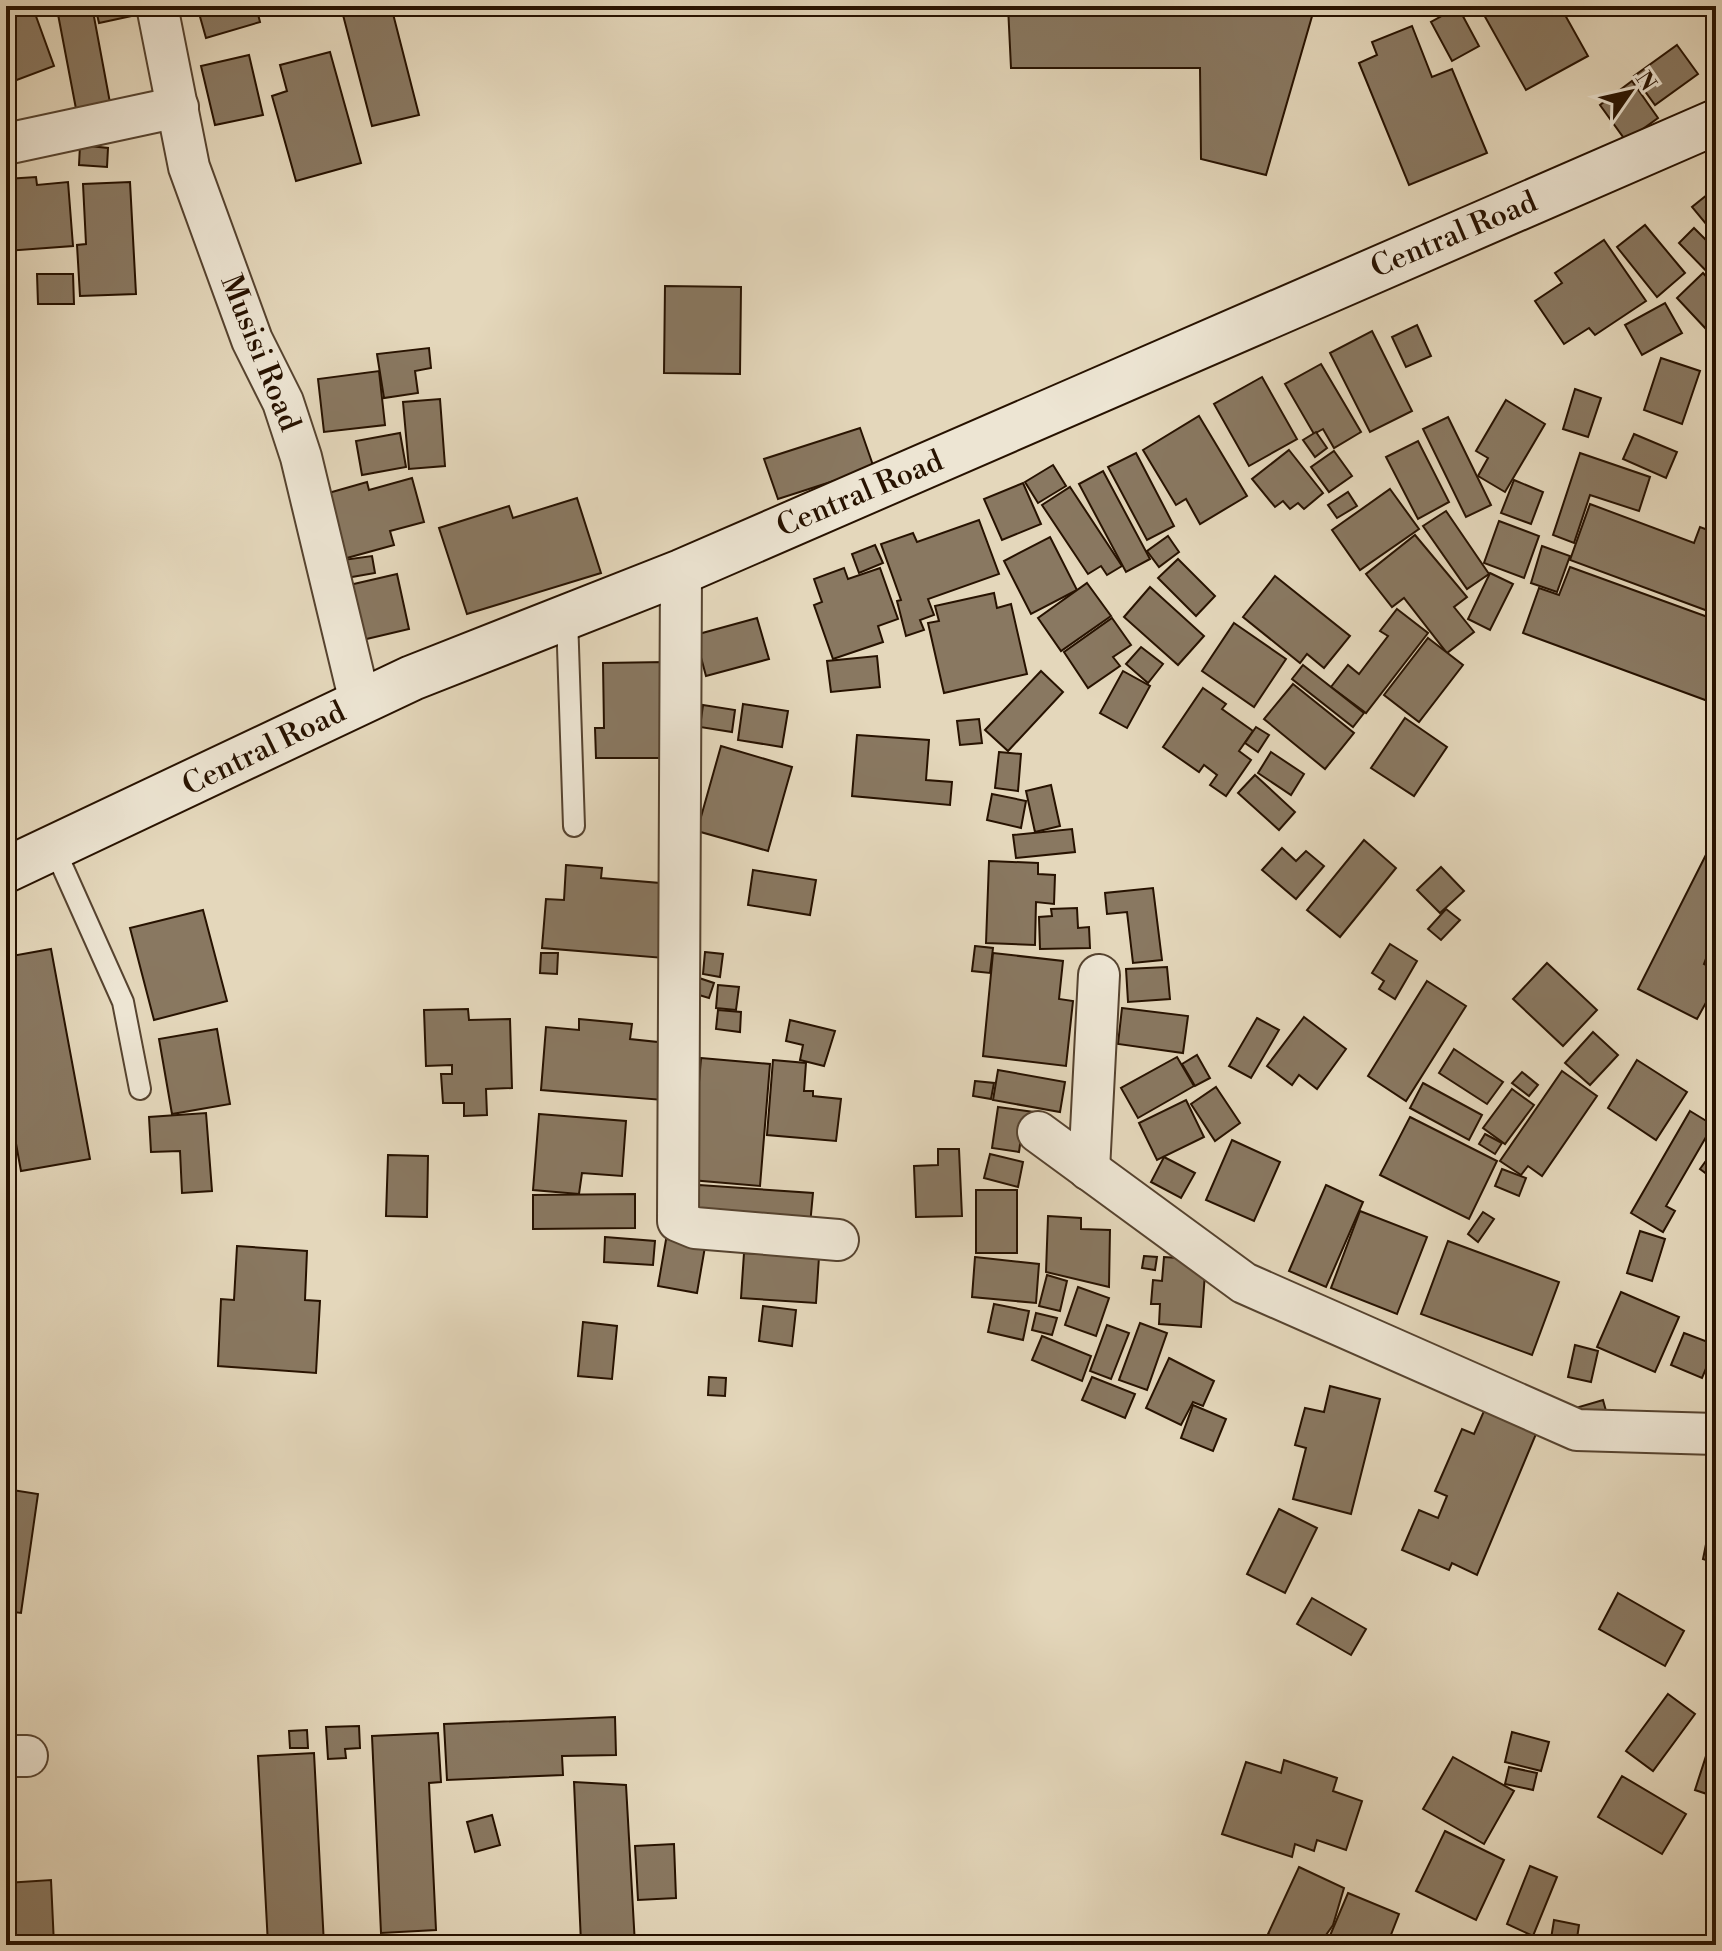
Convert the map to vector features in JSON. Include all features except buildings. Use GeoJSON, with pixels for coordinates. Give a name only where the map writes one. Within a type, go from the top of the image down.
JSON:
{"type":"FeatureCollection","features":[{"type":"Feature","properties":{"kind":"street","name":"Musisi Road"},"geometry":{"type":"LineString","coordinates":[[157,6],[189,167],[252,340],[283,402],[301,457],[360,702]]}},
{"type":"Feature","properties":{"kind":"street"},"geometry":{"type":"LineString","coordinates":[[6,144],[178,107]]}},
{"type":"Feature","properties":{"kind":"street","name":"Central Road"},"geometry":{"type":"LineString","coordinates":[[6,870],[412,678],[681,572],[1716,122]]}},
{"type":"Feature","properties":{"kind":"street"},"geometry":{"type":"LineString","coordinates":[[681,572],[678,1221],[695,1228],[838,1240]]}},
{"type":"Feature","properties":{"kind":"street"},"geometry":{"type":"LineString","coordinates":[[1089,1170],[1099,975]]}},
{"type":"Feature","properties":{"kind":"street"},"geometry":{"type":"LineString","coordinates":[[1038,1132],[1244,1283],[1577,1430],[1716,1434]]}},
{"type":"Feature","properties":{"kind":"lane"},"geometry":{"type":"LineString","coordinates":[[567,617],[574,826]]}},
{"type":"Feature","properties":{"kind":"lane"},"geometry":{"type":"LineString","coordinates":[[54,848],[123,1002],[140,1089]]}}]}
